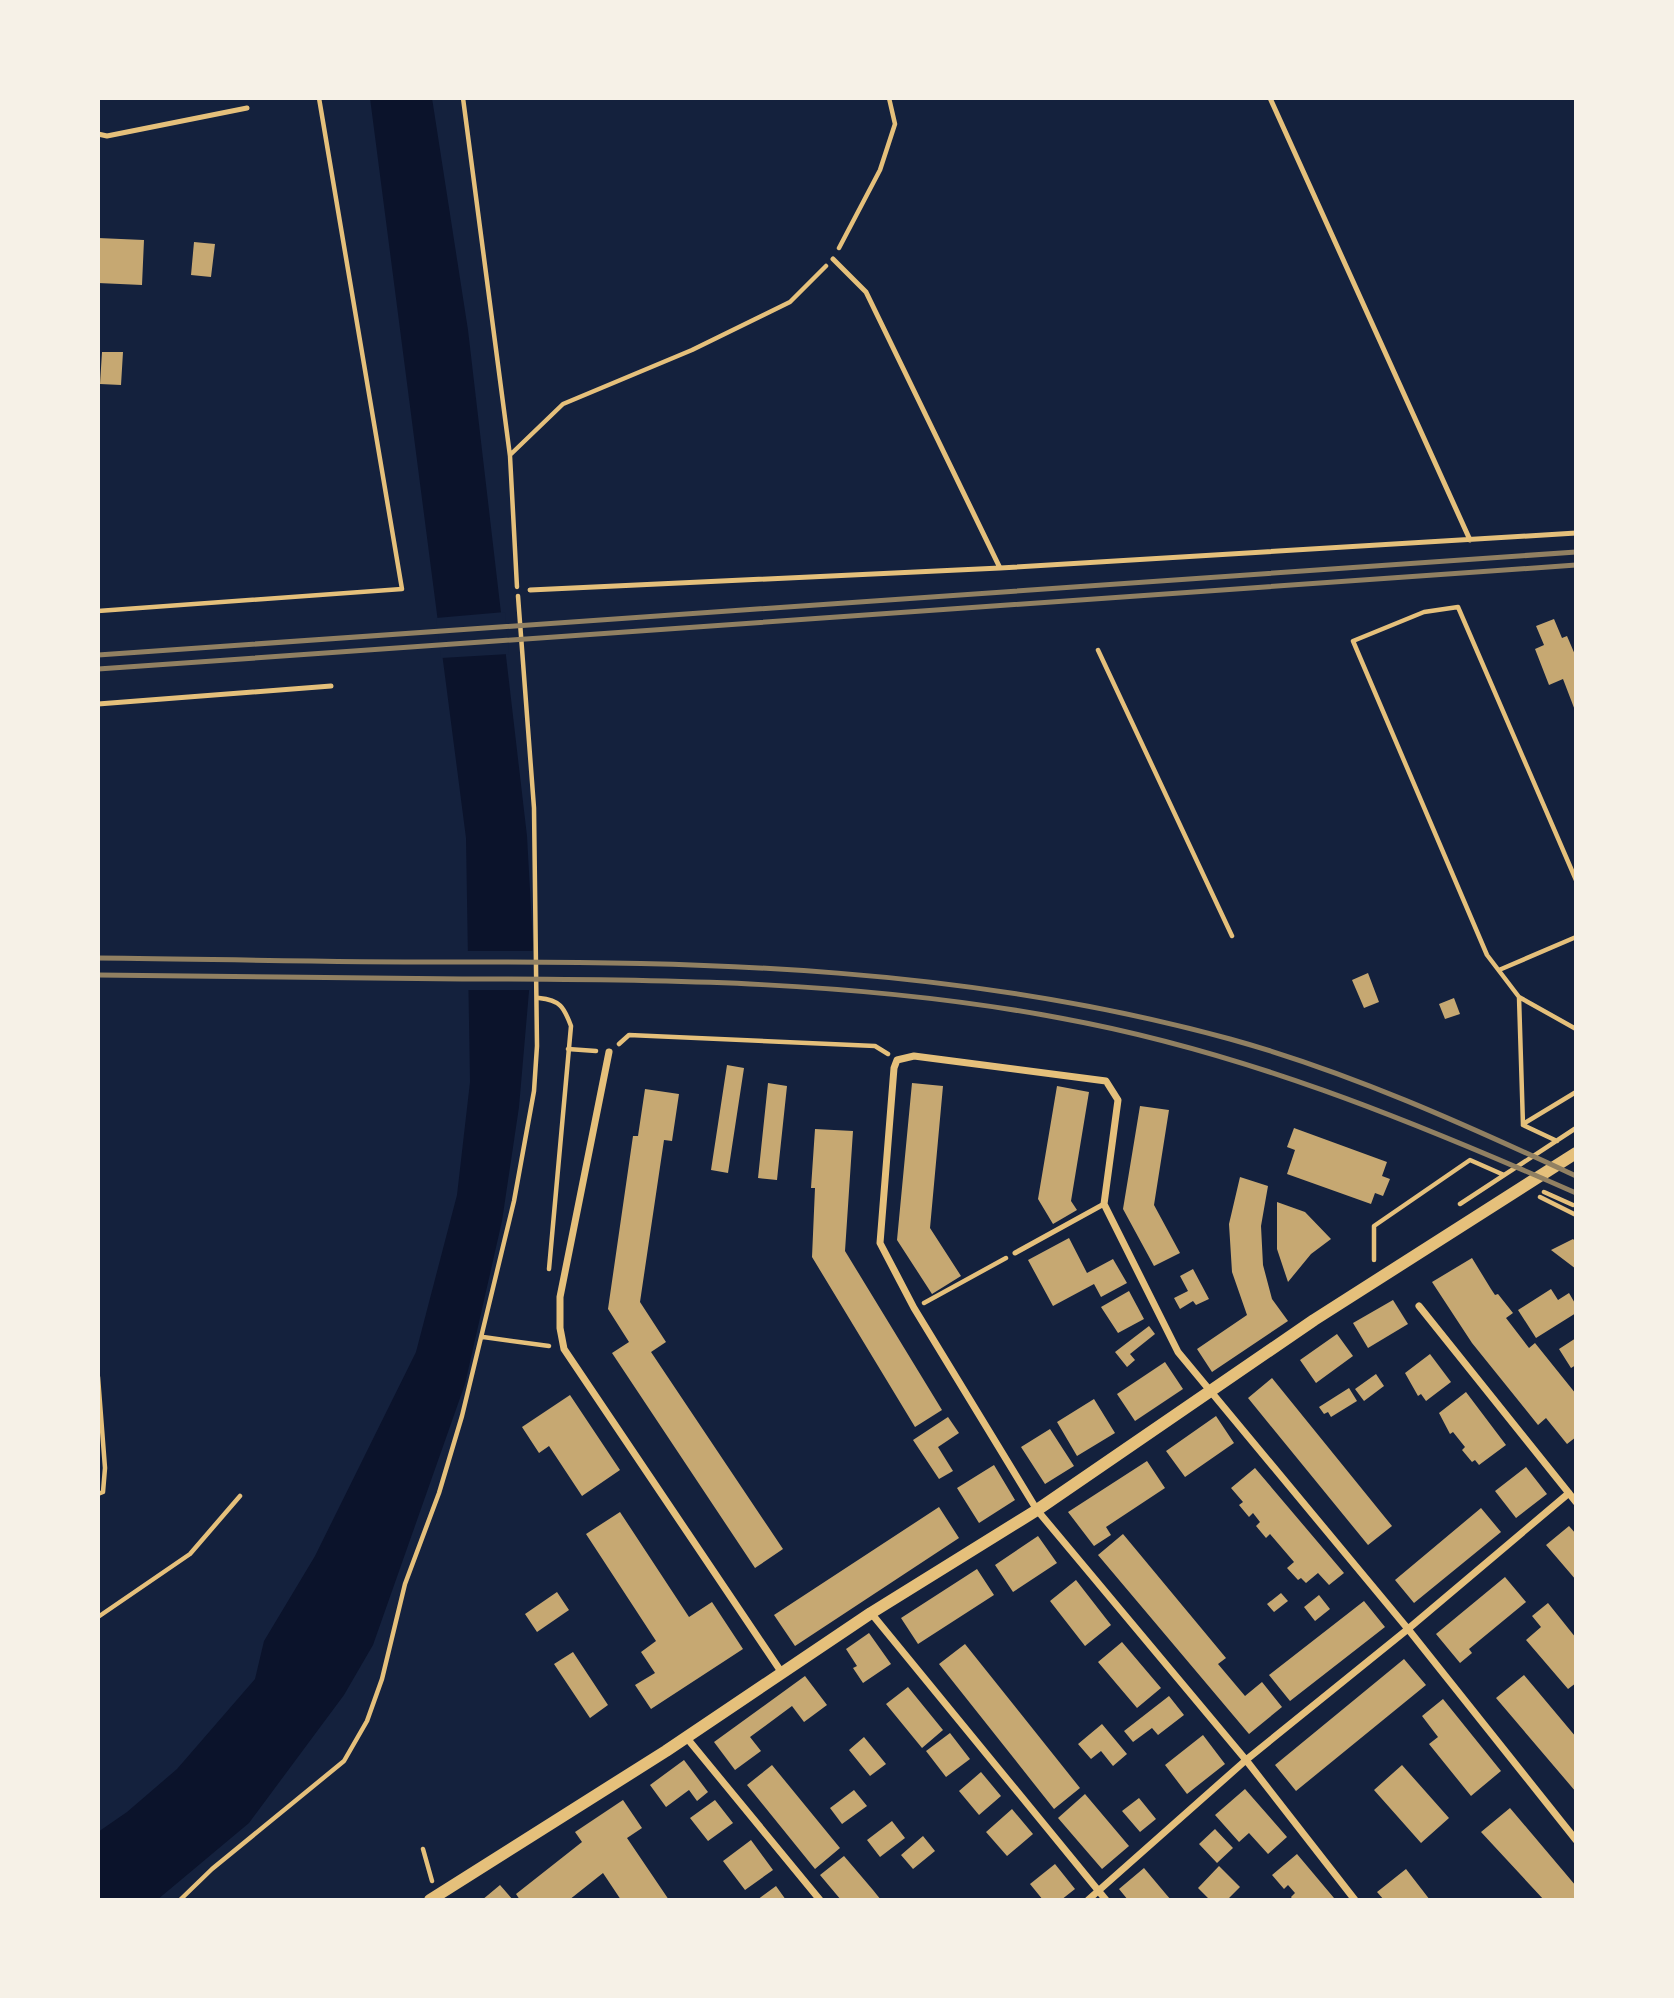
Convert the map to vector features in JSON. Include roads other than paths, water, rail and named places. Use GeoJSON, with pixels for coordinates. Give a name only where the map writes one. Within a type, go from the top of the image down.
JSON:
{"type":"FeatureCollection","features":[{"type":"Feature","properties":{"kind":"street"},"geometry":{"type":"LineString","coordinates":[[609,1052],[561,1297],[560,1328],[564,1349],[782,1673]]}},
{"type":"Feature","properties":{"kind":"street"},"geometry":{"type":"LineString","coordinates":[[1355,1900],[1246,1760],[1037,1510],[914,1308],[880,1243],[894,1068],[897,1060],[914,1056],[1107,1081],[1118,1100],[1104,1203],[1178,1352],[1408,1629],[1576,1840]]}},
{"type":"Feature","properties":{"kind":"street"},"geometry":{"type":"LineString","coordinates":[[435,1899],[686,1737],[871,1613],[1037,1510],[1571,1149]]}},
{"type":"Feature","properties":{"kind":"street"},"geometry":{"type":"LineString","coordinates":[[1419,1306],[1576,1502]]}},
{"type":"Feature","properties":{"kind":"street"},"geometry":{"type":"LineString","coordinates":[[1088,1900],[1246,1760],[1408,1629],[1569,1493]]}},
{"type":"Feature","properties":{"kind":"street"},"geometry":{"type":"LineString","coordinates":[[871,1613],[1106,1900]]}},
{"type":"Feature","properties":{"kind":"street"},"geometry":{"type":"LineString","coordinates":[[686,1737],[820,1900]]}},
{"type":"Feature","properties":{"kind":"lane"},"geometry":{"type":"LineString","coordinates":[[1270,98],[1469,540]]}},
{"type":"Feature","properties":{"kind":"lane"},"geometry":{"type":"LineString","coordinates":[[98,134],[107,136],[247,108]]}},
{"type":"Feature","properties":{"kind":"lane"},"geometry":{"type":"LineString","coordinates":[[833,259],[866,292],[1000,568]]}},
{"type":"Feature","properties":{"kind":"lane"},"geometry":{"type":"LineString","coordinates":[[530,590],[1000,568],[1576,533]]}},
{"type":"Feature","properties":{"kind":"lane"},"geometry":{"type":"LineString","coordinates":[[98,704],[331,686]]}},
{"type":"Feature","properties":{"kind":"lane"},"geometry":{"type":"LineString","coordinates":[[1015,1253],[1104,1203]]}},
{"type":"Feature","properties":{"kind":"water"},"geometry":{"type":"Polygon","coordinates":[[[370,98],[432,98],[468,330],[527,836],[533,945],[519,1107],[502,1221],[465,1384],[373,1645],[344,1695],[249,1823],[157,1900],[98,1900],[98,1832],[127,1812],[177,1769],[255,1679],[264,1641],[315,1556],[416,1352],[457,1195],[470,1082],[466,838],[370,98]]]}},
{"type":"Feature","properties":{"kind":"railway"},"geometry":{"type":"LineString","coordinates":[[98,655],[1576,552]]}},
{"type":"Feature","properties":{"kind":"railway"},"geometry":{"type":"LineString","coordinates":[[98,669],[1576,565]]}},
{"type":"Feature","properties":{"kind":"railway"},"geometry":{"type":"LineString","coordinates":[[98,958],[641,963],[740,967],[838,973],[1034,996],[1132,1015],[1274,1052],[1406,1100],[1576,1176]]}},
{"type":"Feature","properties":{"kind":"railway"},"geometry":{"type":"LineString","coordinates":[[98,975],[687,982],[837,989],[986,1006],[1127,1032],[1259,1068],[1387,1114],[1576,1193]]}}]}
